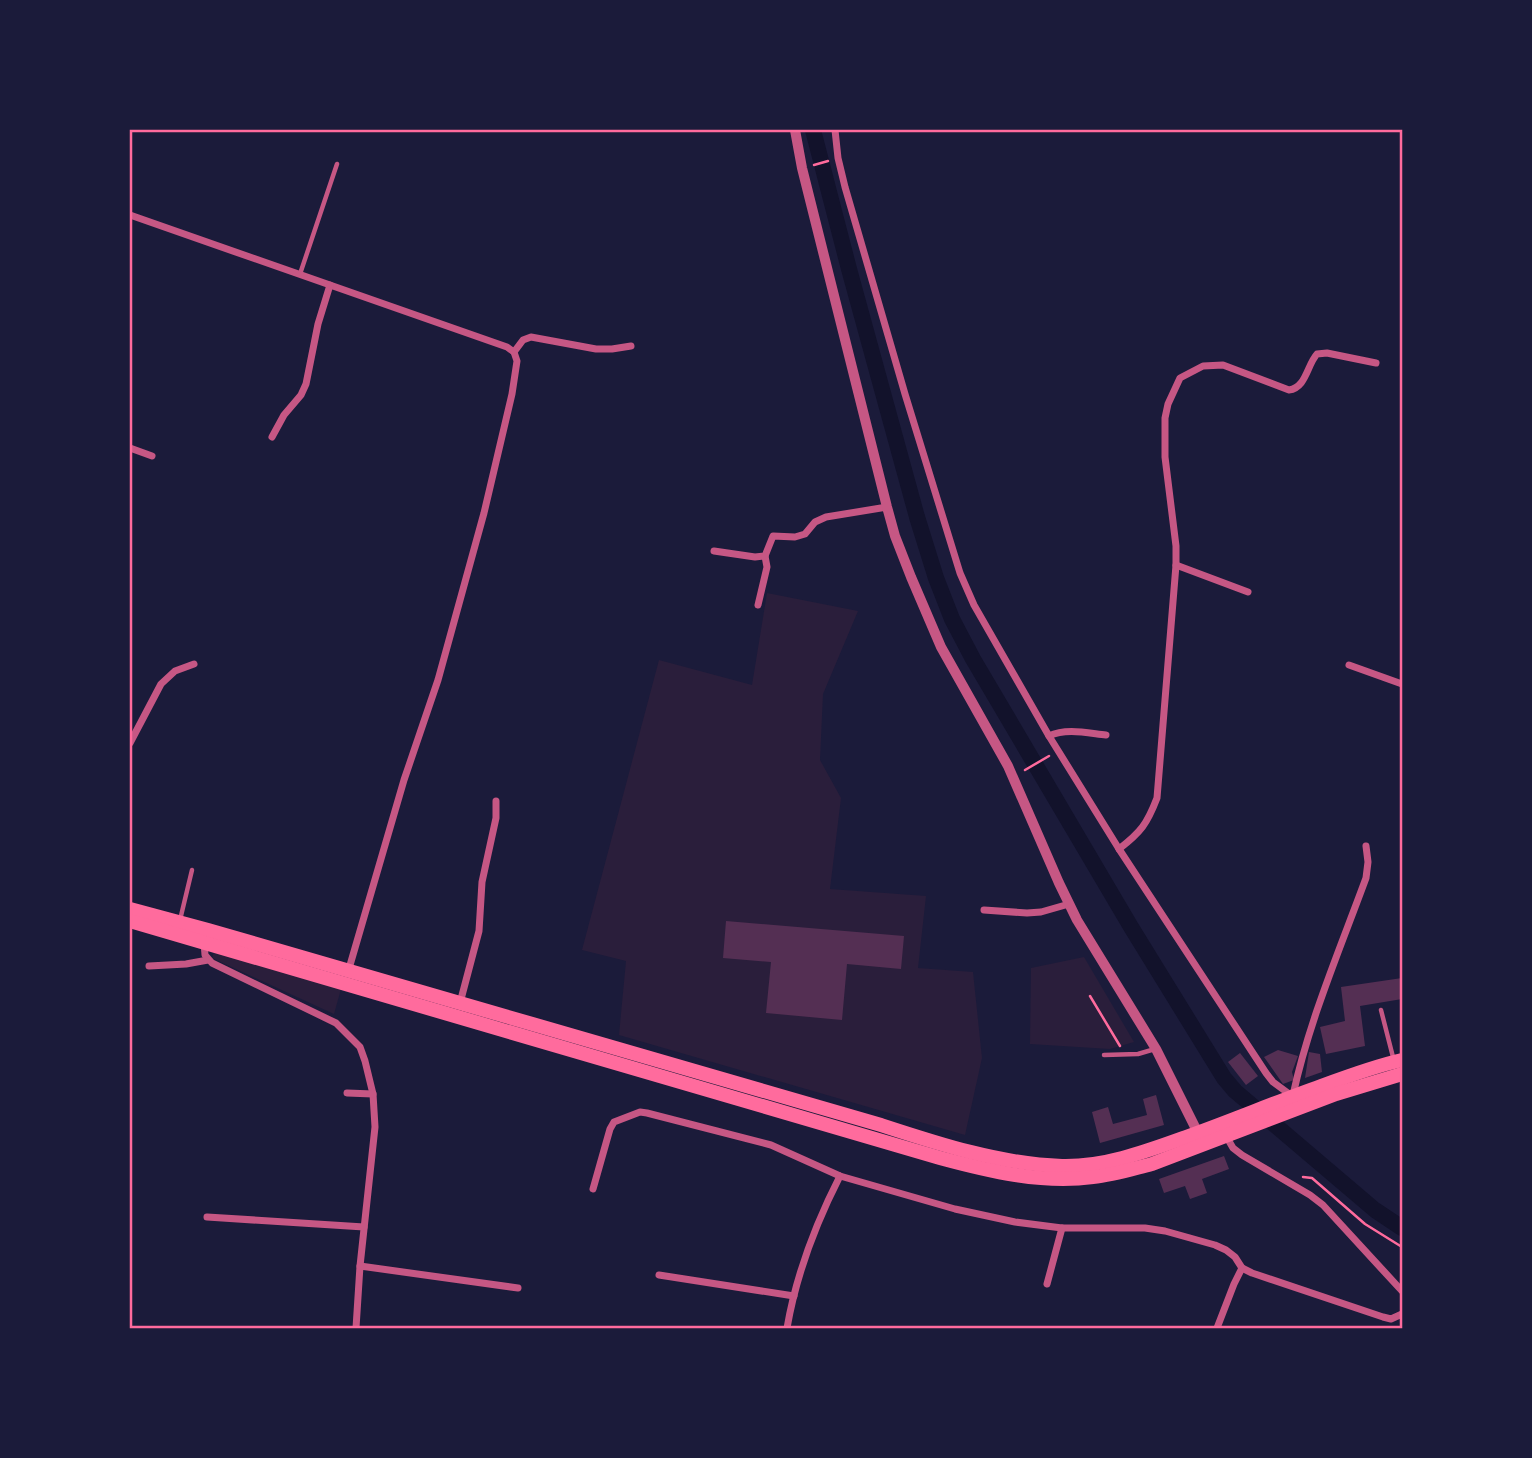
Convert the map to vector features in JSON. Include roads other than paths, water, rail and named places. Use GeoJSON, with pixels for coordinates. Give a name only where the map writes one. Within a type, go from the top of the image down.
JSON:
{"type":"FeatureCollection","features":[{"type":"Feature","properties":{"kind":"main road"},"geometry":{"type":"LineString","coordinates":[[130,909],[180,922],[206,936]]}},
{"type":"Feature","properties":{"kind":"main road"},"geometry":{"type":"LineString","coordinates":[[130,922],[206,936],[970,1166],[1038,1177],[1091,1178],[1152,1164],[1204,1135]]}},
{"type":"Feature","properties":{"kind":"main road"},"geometry":{"type":"LineString","coordinates":[[347,977],[460,1003],[944,1145],[1009,1159],[1063,1166],[1094,1164],[1230,1130],[1292,1104],[1336,1094],[1400,1066]]}},
{"type":"Feature","properties":{"kind":"street"},"geometry":{"type":"LineString","coordinates":[[795,130],[802,168],[887,507],[911,577],[941,647],[1008,766],[1077,920],[1156,1049],[1204,1135]]}},
{"type":"Feature","properties":{"kind":"street"},"geometry":{"type":"LineString","coordinates":[[835,130],[838,158],[905,394],[960,573],[974,605],[1049,736],[1119,849],[1262,1067],[1292,1104]]}},
{"type":"Feature","properties":{"kind":"street"},"geometry":{"type":"LineString","coordinates":[[130,215],[507,347],[514,352],[517,361],[512,394],[484,513],[438,680],[404,780],[347,977]]}},
{"type":"Feature","properties":{"kind":"street"},"geometry":{"type":"LineString","coordinates":[[272,437],[306,384],[318,324],[330,285]]}},
{"type":"Feature","properties":{"kind":"street"},"geometry":{"type":"LineString","coordinates":[[514,352],[523,340],[531,337],[596,349],[631,346]]}},
{"type":"Feature","properties":{"kind":"street"},"geometry":{"type":"LineString","coordinates":[[1119,849],[1137,835],[1149,819],[1157,798],[1176,565],[1165,457],[1165,418],[1168,404],[1180,378],[1203,366],[1223,365],[1289,390],[1301,385],[1317,354],[1326,353],[1376,363]]}},
{"type":"Feature","properties":{"kind":"street"},"geometry":{"type":"LineString","coordinates":[[130,448],[152,456]]}},
{"type":"Feature","properties":{"kind":"street"},"geometry":{"type":"LineString","coordinates":[[758,605],[767,567],[765,556],[773,536],[795,537],[805,534],[815,522],[826,517],[887,507]]}},
{"type":"Feature","properties":{"kind":"street"},"geometry":{"type":"LineString","coordinates":[[714,551],[765,556]]}},
{"type":"Feature","properties":{"kind":"street"},"geometry":{"type":"LineString","coordinates":[[1176,565],[1248,592]]}},
{"type":"Feature","properties":{"kind":"street"},"geometry":{"type":"LineString","coordinates":[[130,743],[161,684],[174,671],[194,664]]}},
{"type":"Feature","properties":{"kind":"street"},"geometry":{"type":"LineString","coordinates":[[1349,665],[1402,684]]}},
{"type":"Feature","properties":{"kind":"street"},"geometry":{"type":"LineString","coordinates":[[1049,736],[1058,732],[1106,735]]}},
{"type":"Feature","properties":{"kind":"street"},"geometry":{"type":"LineString","coordinates":[[460,1003],[479,931],[482,881],[496,818],[496,801]]}},
{"type":"Feature","properties":{"kind":"street"},"geometry":{"type":"LineString","coordinates":[[1292,1104],[1313,1026],[1366,878],[1366,846]]}},
{"type":"Feature","properties":{"kind":"street"},"geometry":{"type":"LineString","coordinates":[[984,910],[1027,913],[1069,904]]}},
{"type":"Feature","properties":{"kind":"street"},"geometry":{"type":"LineString","coordinates":[[206,936],[205,955],[212,963],[336,1023],[360,1047],[373,1094],[375,1127],[356,1328]]}},
{"type":"Feature","properties":{"kind":"street"},"geometry":{"type":"LineString","coordinates":[[149,966],[208,960]]}},
{"type":"Feature","properties":{"kind":"street"},"geometry":{"type":"LineString","coordinates":[[347,1093],[373,1094]]}},
{"type":"Feature","properties":{"kind":"street"},"geometry":{"type":"LineString","coordinates":[[593,1189],[614,1122],[640,1112],[771,1145],[840,1176],[955,1209],[1015,1222],[1062,1227],[1144,1228],[1165,1231],[1226,1250],[1242,1268],[1383,1317],[1391,1319],[1402,1314]]}},
{"type":"Feature","properties":{"kind":"street"},"geometry":{"type":"LineString","coordinates":[[1230,1130],[1233,1148],[1323,1205],[1402,1291]]}},
{"type":"Feature","properties":{"kind":"street"},"geometry":{"type":"LineString","coordinates":[[787,1328],[794,1296],[828,1200],[840,1176]]}},
{"type":"Feature","properties":{"kind":"street"},"geometry":{"type":"LineString","coordinates":[[206,1217],[364,1227]]}},
{"type":"Feature","properties":{"kind":"street"},"geometry":{"type":"LineString","coordinates":[[1046,1284],[1062,1227]]}},
{"type":"Feature","properties":{"kind":"street"},"geometry":{"type":"LineString","coordinates":[[360,1266],[517,1288]]}},
{"type":"Feature","properties":{"kind":"street"},"geometry":{"type":"LineString","coordinates":[[1217,1328],[1242,1268]]}},
{"type":"Feature","properties":{"kind":"street"},"geometry":{"type":"LineString","coordinates":[[659,1275],[794,1296]]}},
{"type":"Feature","properties":{"kind":"lane"},"geometry":{"type":"LineString","coordinates":[[300,274],[337,164]]}},
{"type":"Feature","properties":{"kind":"lane"},"geometry":{"type":"LineString","coordinates":[[180,922],[192,870]]}},
{"type":"Feature","properties":{"kind":"lane"},"geometry":{"type":"LineString","coordinates":[[1381,1010],[1400,1066]]}},
{"type":"Feature","properties":{"kind":"lane"},"geometry":{"type":"LineString","coordinates":[[1104,1055],[1146,1053],[1156,1049]]}},
{"type":"Feature","properties":{"kind":"waterway"},"geometry":{"type":"LineString","coordinates":[[813,130],[917,517],[952,619],[973,659],[1131,927],[1224,1078],[1235,1091],[1375,1210],[1402,1228]]}}]}
